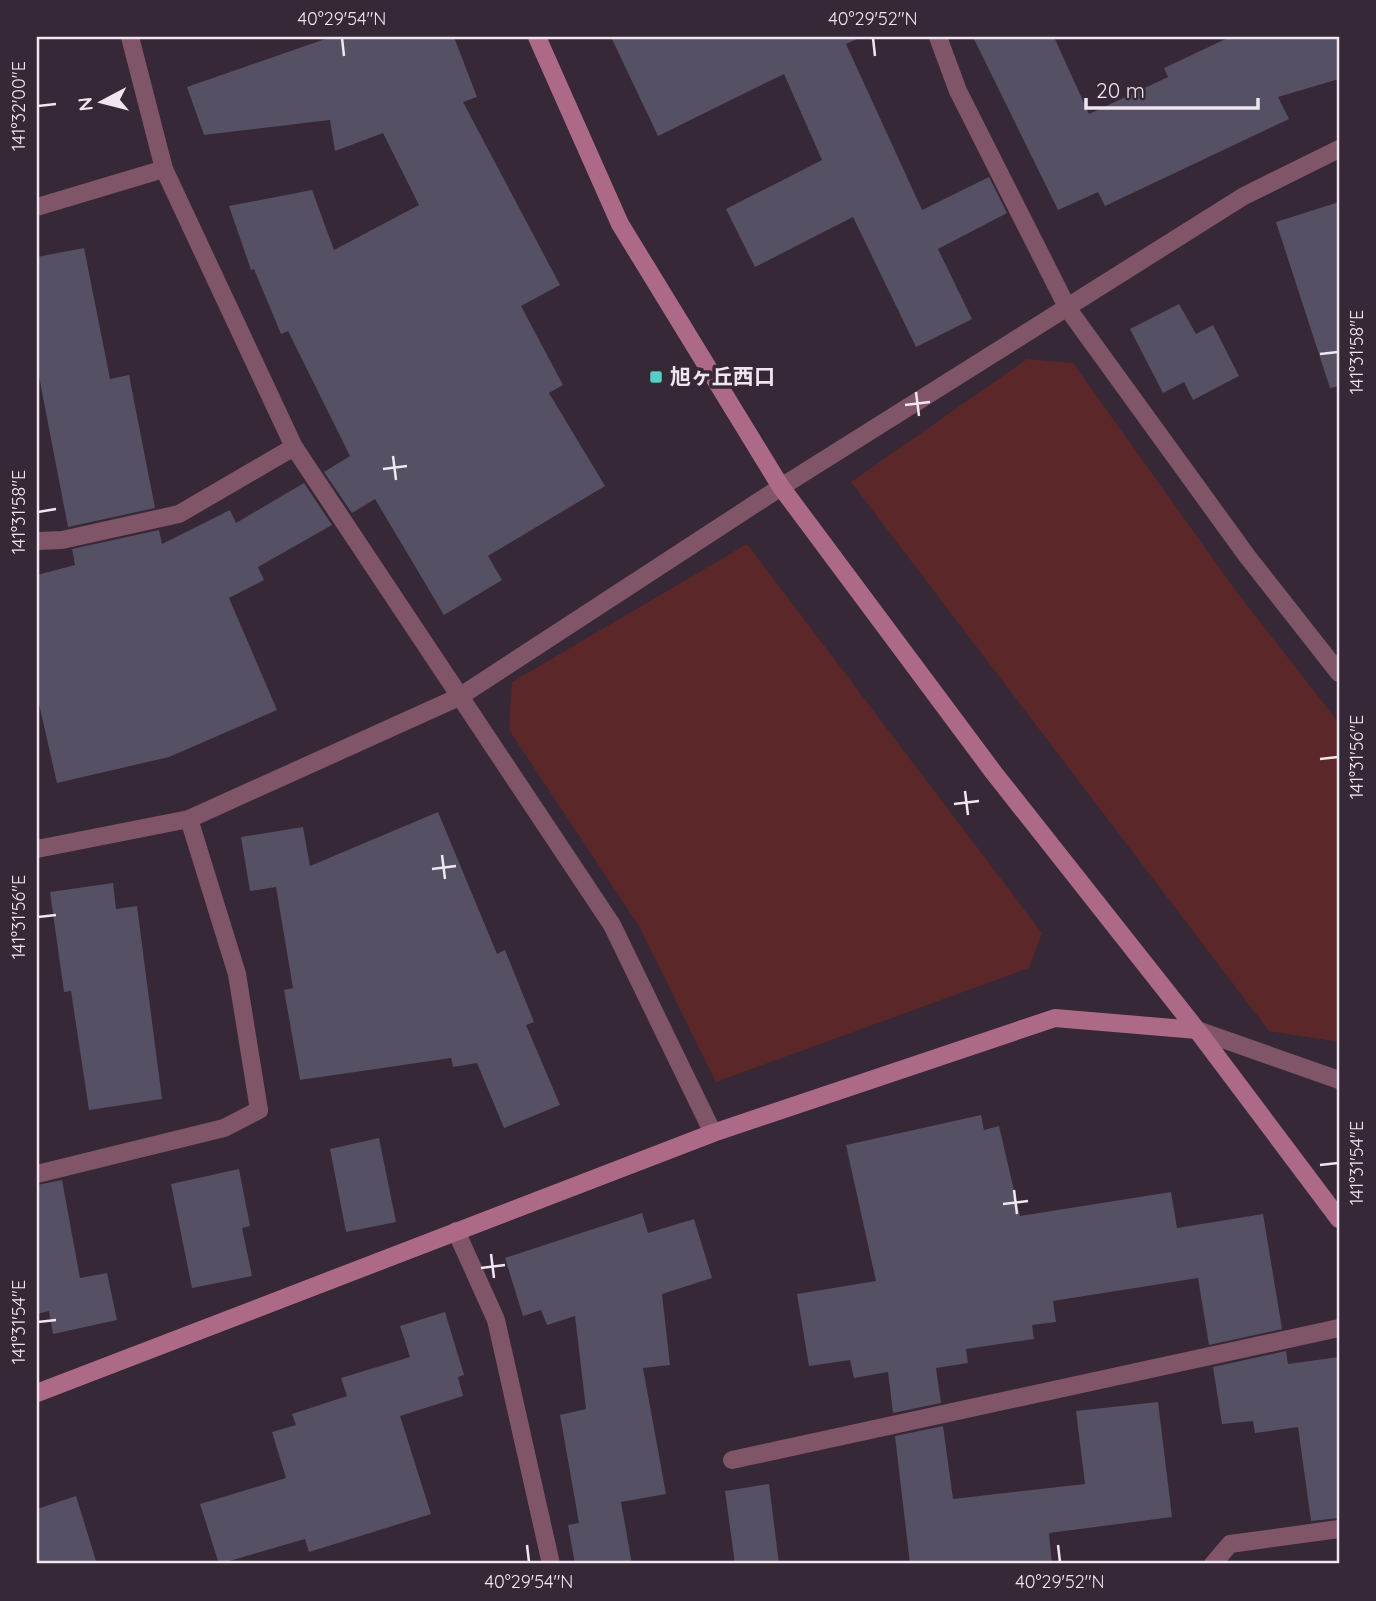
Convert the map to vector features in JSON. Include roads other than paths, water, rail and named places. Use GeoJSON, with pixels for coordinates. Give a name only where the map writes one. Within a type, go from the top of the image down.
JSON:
{"type":"FeatureCollection","features":[{"type":"Feature","properties":{"kind":"street"},"geometry":{"type":"LineString","coordinates":[[130,37],[164,169],[294,447],[612,925],[713,1133]]}},
{"type":"Feature","properties":{"kind":"street"},"geometry":{"type":"LineString","coordinates":[[537,37],[620,224],[782,487],[994,773],[1197,1030],[1339,1219]]}},
{"type":"Feature","properties":{"kind":"street"},"geometry":{"type":"LineString","coordinates":[[938,37],[958,91],[1068,309],[1247,556],[1339,673]]}},
{"type":"Feature","properties":{"kind":"street"},"geometry":{"type":"LineString","coordinates":[[37,849],[189,819],[459,697],[782,487],[1244,197],[1339,149]]}},
{"type":"Feature","properties":{"kind":"street"},"geometry":{"type":"LineString","coordinates":[[37,207],[164,169]]}},
{"type":"Feature","properties":{"kind":"street"},"geometry":{"type":"LineString","coordinates":[[37,541],[62,540],[179,514],[294,447]]}},
{"type":"Feature","properties":{"kind":"street"},"geometry":{"type":"LineString","coordinates":[[37,1174],[224,1128],[259,1110],[237,974],[189,819]]}},
{"type":"Feature","properties":{"kind":"street"},"geometry":{"type":"LineString","coordinates":[[37,1393],[713,1133],[1055,1018],[1197,1030],[1339,1080]]}},
{"type":"Feature","properties":{"kind":"street"},"geometry":{"type":"LineString","coordinates":[[456,1231],[496,1320],[551,1564]]}},
{"type":"Feature","properties":{"kind":"street"},"geometry":{"type":"LineString","coordinates":[[732,1460],[1339,1328]]}},
{"type":"Feature","properties":{"kind":"street"},"geometry":{"type":"LineString","coordinates":[[1213,1564],[1230,1544],[1339,1529]]}},
{"type":"Feature","properties":{"kind":"place","name":"旭ヶ丘西口"},"geometry":{"type":"Point","coordinates":[656,377]}}]}
